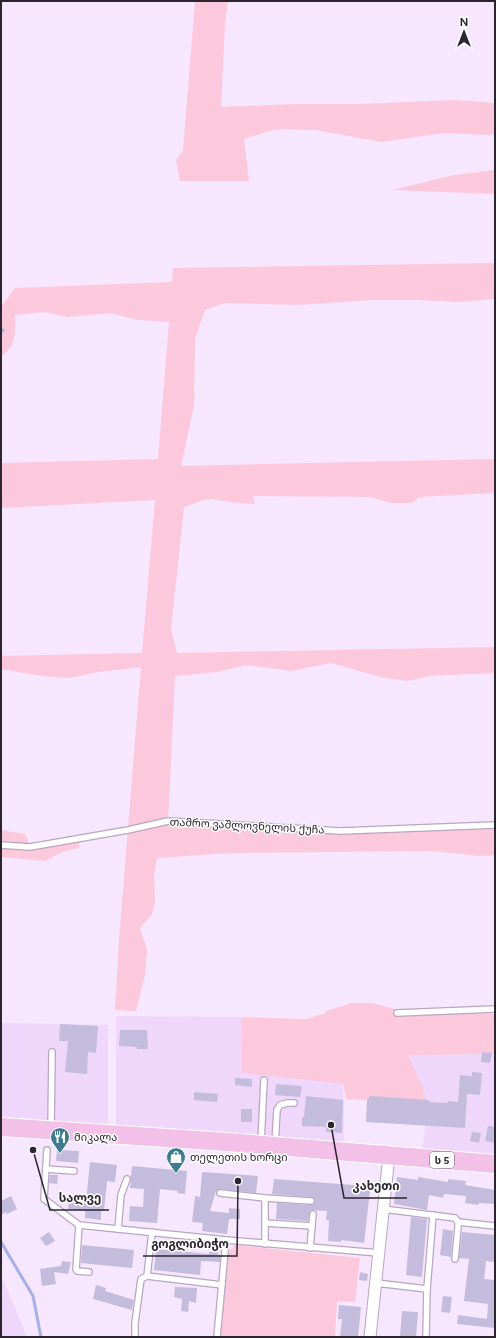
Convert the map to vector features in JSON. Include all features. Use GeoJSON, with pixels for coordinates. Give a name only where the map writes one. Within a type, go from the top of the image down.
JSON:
{"type":"FeatureCollection","features":[{"type":"Feature","properties":{"kind":"highway","name":"ს 5"},"geometry":{"type":"LineString","coordinates":[[1,1127],[495,1164]]}},
{"type":"Feature","properties":{"kind":"street"},"geometry":{"type":"LineString","coordinates":[[370,1337],[389,1155]]}},
{"type":"Feature","properties":{"kind":"lane","name":"თამრო ვაშლოვნელის ქუჩა"},"geometry":{"type":"LineString","coordinates":[[1,845],[30,846],[128,830],[168,821],[341,831],[495,825]]}},
{"type":"Feature","properties":{"kind":"lane"},"geometry":{"type":"LineString","coordinates":[[398,1013],[495,1009]]}},
{"type":"Feature","properties":{"kind":"lane"},"geometry":{"type":"LineString","coordinates":[[51,1130],[52,1052]]}},
{"type":"Feature","properties":{"kind":"lane"},"geometry":{"type":"LineString","coordinates":[[264,1080],[268,1146]]}},
{"type":"Feature","properties":{"kind":"lane"},"geometry":{"type":"LineString","coordinates":[[268,1146],[277,1110],[280,1105],[294,1103]]}},
{"type":"Feature","properties":{"kind":"lane"},"geometry":{"type":"LineString","coordinates":[[47,1150],[44,1199],[80,1224],[265,1244],[379,1253]]}},
{"type":"Feature","properties":{"kind":"lane"},"geometry":{"type":"LineString","coordinates":[[46,1169],[74,1171]]}},
{"type":"Feature","properties":{"kind":"lane"},"geometry":{"type":"LineString","coordinates":[[118,1229],[121,1195],[127,1179]]}},
{"type":"Feature","properties":{"kind":"lane"},"geometry":{"type":"LineString","coordinates":[[220,1193],[311,1201]]}},
{"type":"Feature","properties":{"kind":"lane"},"geometry":{"type":"LineString","coordinates":[[265,1198],[265,1244]]}},
{"type":"Feature","properties":{"kind":"lane"},"geometry":{"type":"LineString","coordinates":[[383,1209],[455,1218],[458,1222],[495,1226]]}},
{"type":"Feature","properties":{"kind":"lane"},"geometry":{"type":"LineString","coordinates":[[310,1248],[313,1214]]}},
{"type":"Feature","properties":{"kind":"lane"},"geometry":{"type":"LineString","coordinates":[[426,1337],[427,1289],[433,1215]]}},
{"type":"Feature","properties":{"kind":"lane"},"geometry":{"type":"LineString","coordinates":[[455,1259],[458,1222]]}},
{"type":"Feature","properties":{"kind":"lane"},"geometry":{"type":"LineString","coordinates":[[265,1223],[312,1226]]}},
{"type":"Feature","properties":{"kind":"lane"},"geometry":{"type":"LineString","coordinates":[[80,1224],[76,1269],[77,1271],[90,1272]]}},
{"type":"Feature","properties":{"kind":"lane"},"geometry":{"type":"LineString","coordinates":[[147,1276],[152,1232]]}},
{"type":"Feature","properties":{"kind":"lane"},"geometry":{"type":"LineString","coordinates":[[217,1337],[226,1240]]}},
{"type":"Feature","properties":{"kind":"lane"},"geometry":{"type":"LineString","coordinates":[[135,1337],[135,1323],[141,1279],[143,1277],[147,1276],[222,1285]]}},
{"type":"Feature","properties":{"kind":"lane"},"geometry":{"type":"LineString","coordinates":[[376,1282],[427,1289]]}},
{"type":"Feature","properties":{"kind":"shaded area"},"geometry":{"type":"Polygon","coordinates":[[[195,1],[228,1],[225,23],[221,107],[457,100],[495,103],[495,134],[443,133],[382,142],[315,130],[276,129],[244,139],[249,181],[180,181],[176,160],[183,151],[195,1]]]}},
{"type":"Feature","properties":{"kind":"shaded area"},"geometry":{"type":"Polygon","coordinates":[[[495,170],[495,194],[392,190],[454,175],[495,170]]]}},
{"type":"Feature","properties":{"kind":"shaded area"},"geometry":{"type":"Polygon","coordinates":[[[495,263],[495,299],[459,302],[372,300],[297,305],[225,303],[205,310],[195,339],[194,405],[181,466],[495,459],[495,493],[419,497],[412,503],[391,503],[370,497],[253,496],[255,504],[212,499],[200,501],[184,507],[171,629],[177,653],[495,647],[495,673],[429,676],[408,681],[384,678],[331,663],[291,671],[246,665],[217,672],[175,676],[168,821],[341,831],[495,825],[495,855],[479,856],[433,851],[232,853],[157,858],[154,876],[155,900],[152,914],[140,928],[147,949],[145,975],[136,1011],[115,1010],[119,940],[141,667],[99,672],[69,678],[42,676],[1,670],[1,656],[142,653],[155,500],[1,508],[1,463],[158,459],[169,322],[138,320],[110,313],[67,317],[45,312],[15,315],[14,338],[10,347],[1,357],[1,307],[15,288],[172,282],[173,268],[495,263]]]}},
{"type":"Feature","properties":{"kind":"shaded area"},"geometry":{"type":"Polygon","coordinates":[[[1,830],[25,834],[30,846],[79,838],[79,848],[65,851],[45,861],[1,857],[1,830]]]}},
{"type":"Feature","properties":{"kind":"shaded area"},"geometry":{"type":"Polygon","coordinates":[[[352,1003],[372,1003],[414,1014],[450,1012],[495,1014],[495,1054],[408,1055],[422,1086],[427,1103],[346,1099],[343,1084],[242,1073],[241,1017],[306,1019],[352,1003]]]}},
{"type":"Feature","properties":{"kind":"shaded area"},"geometry":{"type":"Polygon","coordinates":[[[116,1016],[241,1017],[242,1073],[342,1084],[344,1102],[344,1145],[116,1128],[116,1016]]]}},
{"type":"Feature","properties":{"kind":"shaded area"},"geometry":{"type":"Polygon","coordinates":[[[1,1023],[108,1025],[108,1127],[1,1118],[1,1023]]]}},
{"type":"Feature","properties":{"kind":"shaded area"},"geometry":{"type":"Polygon","coordinates":[[[495,1054],[495,1157],[422,1151],[428,1108],[408,1055],[495,1054]]]}},
{"type":"Feature","properties":{"kind":"shaded area"},"geometry":{"type":"Polygon","coordinates":[[[235,1245],[360,1258],[355,1302],[337,1301],[335,1337],[220,1337],[229,1252],[235,1245]]]}},
{"type":"Feature","properties":{"kind":"shaded area"},"geometry":{"type":"Polygon","coordinates":[[[1,1275],[27,1337],[1,1337],[1,1275]]]}},
{"type":"Feature","properties":{"kind":"building"},"geometry":{"type":"Polygon","coordinates":[[[60,1024],[98,1026],[96,1053],[88,1052],[87,1074],[65,1072],[68,1041],[59,1041],[60,1024]]]}},
{"type":"Feature","properties":{"kind":"building"},"geometry":{"type":"Polygon","coordinates":[[[120,1030],[147,1030],[148,1049],[119,1046],[120,1030]]]}},
{"type":"Feature","properties":{"kind":"building"},"geometry":{"type":"Polygon","coordinates":[[[482,1052],[492,1053],[490,1063],[481,1062],[482,1052]]]}},
{"type":"Feature","properties":{"kind":"building"},"geometry":{"type":"Polygon","coordinates":[[[472,1072],[482,1073],[480,1095],[467,1094],[465,1128],[366,1122],[367,1100],[370,1096],[429,1100],[429,1102],[458,1102],[460,1075],[472,1076],[472,1072]]]}},
{"type":"Feature","properties":{"kind":"building"},"geometry":{"type":"Polygon","coordinates":[[[235,1078],[252,1079],[252,1087],[235,1085],[235,1078]]]}},
{"type":"Feature","properties":{"kind":"building"},"geometry":{"type":"Polygon","coordinates":[[[276,1084],[302,1086],[300,1097],[275,1095],[276,1084]]]}},
{"type":"Feature","properties":{"kind":"building"},"geometry":{"type":"Polygon","coordinates":[[[194,1092],[218,1094],[217,1102],[194,1100],[194,1092]]]}},
{"type":"Feature","properties":{"kind":"building"},"geometry":{"type":"Polygon","coordinates":[[[306,1096],[343,1100],[342,1133],[326,1132],[326,1127],[302,1126],[306,1096]]]}},
{"type":"Feature","properties":{"kind":"building"},"geometry":{"type":"Polygon","coordinates":[[[241,1109],[252,1109],[252,1122],[241,1122],[241,1109]]]}},
{"type":"Feature","properties":{"kind":"building"},"geometry":{"type":"Polygon","coordinates":[[[488,1126],[495,1127],[495,1143],[485,1141],[488,1126]]]}},
{"type":"Feature","properties":{"kind":"building"},"geometry":{"type":"Polygon","coordinates":[[[472,1132],[481,1133],[479,1143],[470,1141],[472,1132]]]}},
{"type":"Feature","properties":{"kind":"building"},"geometry":{"type":"Polygon","coordinates":[[[57,1150],[79,1151],[78,1163],[56,1161],[57,1150]]]}},
{"type":"Feature","properties":{"kind":"building"},"geometry":{"type":"Polygon","coordinates":[[[90,1162],[117,1165],[115,1182],[107,1181],[104,1211],[101,1211],[101,1220],[85,1218],[85,1211],[68,1209],[69,1200],[86,1202],[90,1162]]]}},
{"type":"Feature","properties":{"kind":"building"},"geometry":{"type":"Polygon","coordinates":[[[132,1166],[187,1171],[185,1194],[177,1193],[178,1191],[160,1189],[157,1223],[129,1221],[130,1206],[143,1207],[144,1189],[130,1188],[132,1166]]]}},
{"type":"Feature","properties":{"kind":"building"},"geometry":{"type":"Polygon","coordinates":[[[202,1172],[258,1176],[256,1193],[220,1189],[216,1191],[210,1211],[229,1213],[229,1208],[240,1209],[240,1219],[229,1219],[227,1234],[202,1231],[203,1223],[192,1222],[195,1196],[200,1197],[202,1172]]]}},
{"type":"Feature","properties":{"kind":"building"},"geometry":{"type":"Polygon","coordinates":[[[50,1175],[58,1175],[57,1184],[49,1183],[50,1175]]]}},
{"type":"Feature","properties":{"kind":"building"},"geometry":{"type":"Polygon","coordinates":[[[397,1177],[418,1180],[418,1177],[448,1182],[448,1179],[466,1181],[465,1185],[495,1190],[495,1204],[479,1203],[478,1205],[465,1203],[466,1196],[444,1194],[443,1198],[429,1195],[427,1210],[394,1204],[397,1177]]]}},
{"type":"Feature","properties":{"kind":"building"},"geometry":{"type":"Polygon","coordinates":[[[274,1179],[366,1186],[370,1191],[364,1243],[341,1240],[341,1242],[328,1241],[329,1220],[326,1220],[327,1211],[310,1210],[308,1221],[276,1219],[277,1203],[311,1205],[314,1204],[315,1201],[314,1198],[311,1197],[272,1194],[274,1179]]]}},
{"type":"Feature","properties":{"kind":"building"},"geometry":{"type":"Polygon","coordinates":[[[11,1196],[17,1209],[1,1215],[1,1201],[11,1196]]]}},
{"type":"Feature","properties":{"kind":"building"},"geometry":{"type":"Polygon","coordinates":[[[411,1217],[427,1219],[422,1277],[406,1275],[411,1217]]]}},
{"type":"Feature","properties":{"kind":"building"},"geometry":{"type":"Polygon","coordinates":[[[443,1229],[453,1231],[451,1257],[440,1255],[443,1229]]]}},
{"type":"Feature","properties":{"kind":"building"},"geometry":{"type":"Polygon","coordinates":[[[49,1232],[55,1241],[46,1246],[40,1238],[49,1232]]]}},
{"type":"Feature","properties":{"kind":"building"},"geometry":{"type":"Polygon","coordinates":[[[462,1232],[495,1235],[495,1262],[486,1261],[484,1279],[495,1280],[495,1328],[457,1324],[458,1315],[487,1319],[488,1304],[464,1301],[469,1259],[459,1258],[462,1232]]]}},
{"type":"Feature","properties":{"kind":"building"},"geometry":{"type":"Polygon","coordinates":[[[82,1245],[134,1250],[132,1268],[81,1263],[82,1245]]]}},
{"type":"Feature","properties":{"kind":"building"},"geometry":{"type":"Polygon","coordinates":[[[156,1249],[209,1254],[209,1252],[218,1252],[218,1255],[220,1255],[220,1262],[201,1261],[200,1275],[154,1270],[156,1249]]]}},
{"type":"Feature","properties":{"kind":"building"},"geometry":{"type":"Polygon","coordinates":[[[62,1261],[71,1262],[68,1274],[54,1272],[56,1284],[42,1286],[40,1269],[61,1266],[62,1261]]]}},
{"type":"Feature","properties":{"kind":"building"},"geometry":{"type":"Polygon","coordinates":[[[360,1272],[368,1274],[367,1281],[359,1280],[360,1272]]]}},
{"type":"Feature","properties":{"kind":"building"},"geometry":{"type":"Polygon","coordinates":[[[96,1285],[106,1288],[105,1291],[134,1300],[132,1310],[93,1299],[96,1285]]]}},
{"type":"Feature","properties":{"kind":"building"},"geometry":{"type":"Polygon","coordinates":[[[175,1287],[197,1288],[196,1303],[189,1301],[188,1312],[181,1311],[182,1299],[174,1297],[175,1287]]]}},
{"type":"Feature","properties":{"kind":"building"},"geometry":{"type":"Polygon","coordinates":[[[443,1296],[452,1297],[450,1313],[441,1312],[443,1296]]]}},
{"type":"Feature","properties":{"kind":"building"},"geometry":{"type":"Polygon","coordinates":[[[339,1305],[361,1307],[358,1337],[340,1337],[342,1319],[338,1319],[339,1305]]]}},
{"type":"Feature","properties":{"kind":"building"},"geometry":{"type":"Polygon","coordinates":[[[402,1311],[418,1312],[416,1337],[400,1337],[402,1311]]]}},
{"type":"Feature","properties":{"kind":"waterway"},"geometry":{"type":"LineString","coordinates":[[1,1242],[33,1296],[41,1337]]}},
{"type":"Feature","properties":{"kind":"place","name":"კახეთი"},"geometry":{"type":"Point","coordinates":[331,1125]}},
{"type":"Feature","properties":{"kind":"place","name":"სალვე"},"geometry":{"type":"Point","coordinates":[33,1150]}},
{"type":"Feature","properties":{"kind":"place","name":"მიკალა"},"geometry":{"type":"Point","coordinates":[60,1154]}},
{"type":"Feature","properties":{"kind":"place","name":"თელეთის ხორცი"},"geometry":{"type":"Point","coordinates":[176,1174]}},
{"type":"Feature","properties":{"kind":"place","name":"გოგლიბიჭო"},"geometry":{"type":"Point","coordinates":[238,1181]}}]}
